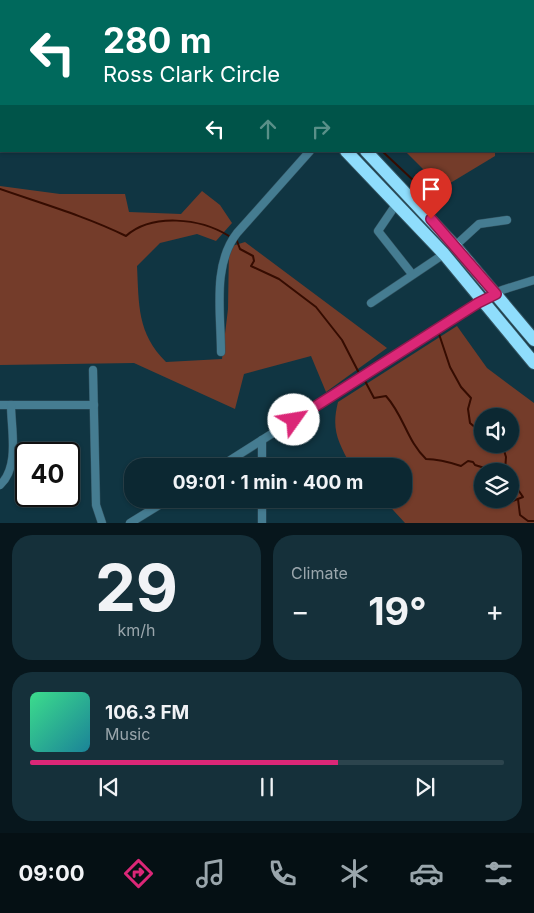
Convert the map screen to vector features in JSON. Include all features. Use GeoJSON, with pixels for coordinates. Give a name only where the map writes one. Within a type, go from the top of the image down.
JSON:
{"type":"FeatureCollection","features":[{"type":"Feature","properties":{"kind":"highway"},"geometry":{"type":"LineString","coordinates":[[347,152],[398,203],[444,254],[484,300],[534,363]]}},
{"type":"Feature","properties":{"kind":"highway"},"geometry":{"type":"LineString","coordinates":[[367,152],[455,246],[534,340]]}},
{"type":"Feature","properties":{"kind":"highway"},"geometry":{"type":"LineString","coordinates":[[444,254],[455,246]]}},
{"type":"Feature","properties":{"kind":"street"},"geometry":{"type":"LineString","coordinates":[[221,352],[221,280],[228,247],[237,233],[309,152]]}},
{"type":"Feature","properties":{"kind":"street"},"geometry":{"type":"LineString","coordinates":[[398,203],[378,232],[412,274]]}},
{"type":"Feature","properties":{"kind":"street"},"geometry":{"type":"LineString","coordinates":[[455,246],[479,224],[507,220]]}},
{"type":"Feature","properties":{"kind":"street"},"geometry":{"type":"LineString","coordinates":[[370,303],[444,254]]}},
{"type":"Feature","properties":{"kind":"street"},"geometry":{"type":"LineString","coordinates":[[234,458],[484,300],[534,280]]}},
{"type":"Feature","properties":{"kind":"street"},"geometry":{"type":"LineString","coordinates":[[93,370],[96,505],[102,523]]}},
{"type":"Feature","properties":{"kind":"street"},"geometry":{"type":"LineString","coordinates":[[0,405],[94,406]]}},
{"type":"Feature","properties":{"kind":"street"},"geometry":{"type":"LineString","coordinates":[[0,485],[8,476],[12,463],[11,405]]}},
{"type":"Feature","properties":{"kind":"street"},"geometry":{"type":"LineString","coordinates":[[262,440],[262,458]]}},
{"type":"Feature","properties":{"kind":"street"},"geometry":{"type":"LineString","coordinates":[[130,523],[154,508]]}},
{"type":"Feature","properties":{"kind":"street"},"geometry":{"type":"LineString","coordinates":[[262,508],[262,523]]}},
{"type":"Feature","properties":{"kind":"shaded area"},"geometry":{"type":"Polygon","coordinates":[[[406,152],[495,152],[495,156],[442,188],[406,152]]]}},
{"type":"Feature","properties":{"kind":"shaded area"},"geometry":{"type":"Polygon","coordinates":[[[0,186],[60,194],[125,194],[129,212],[181,214],[202,191],[220,205],[232,223],[216,241],[197,234],[160,243],[137,266],[141,318],[150,340],[166,362],[222,359],[228,309],[229,247],[245,242],[387,348],[326,392],[311,356],[244,374],[235,409],[134,363],[0,365],[0,186]]]}},
{"type":"Feature","properties":{"kind":"shaded area"},"geometry":{"type":"Polygon","coordinates":[[[457,326],[487,368],[534,403],[534,523],[405,523],[391,508],[412,508],[412,458],[347,458],[337,435],[336,412],[338,402],[457,326]]]}},
{"type":"Feature","properties":{"kind":"waterway"},"geometry":{"type":"LineString","coordinates":[[383,152],[430,196]]}},
{"type":"Feature","properties":{"kind":"waterway"},"geometry":{"type":"LineString","coordinates":[[0,189],[79,216],[126,236],[137,229],[162,221],[191,222],[204,225],[229,236]]}},
{"type":"Feature","properties":{"kind":"waterway"},"geometry":{"type":"LineString","coordinates":[[237,241],[240,249],[253,256],[254,261],[251,266],[279,279],[316,307],[342,340],[359,373]]}},
{"type":"Feature","properties":{"kind":"waterway"},"geometry":{"type":"LineString","coordinates":[[439,334],[450,367],[461,387],[471,398],[468,409],[470,423],[474,426]]}},
{"type":"Feature","properties":{"kind":"waterway"},"geometry":{"type":"LineString","coordinates":[[365,381],[374,398],[386,396],[414,444],[426,459],[461,466],[468,461],[474,464]]}},
{"type":"Feature","properties":{"kind":"waterway"},"geometry":{"type":"LineString","coordinates":[[505,453],[506,463]]}},
{"type":"Feature","properties":{"kind":"waterway"},"geometry":{"type":"LineString","coordinates":[[519,491],[523,497],[519,499]]}},
{"type":"Feature","properties":{"kind":"waterway"},"geometry":{"type":"LineString","coordinates":[[519,507],[520,515],[528,521],[534,521]]}},
{"type":"Feature","properties":{"kind":"route"},"geometry":{"type":"LineString","coordinates":[[294,420],[478,303],[496,294],[431,219]]}}]}
